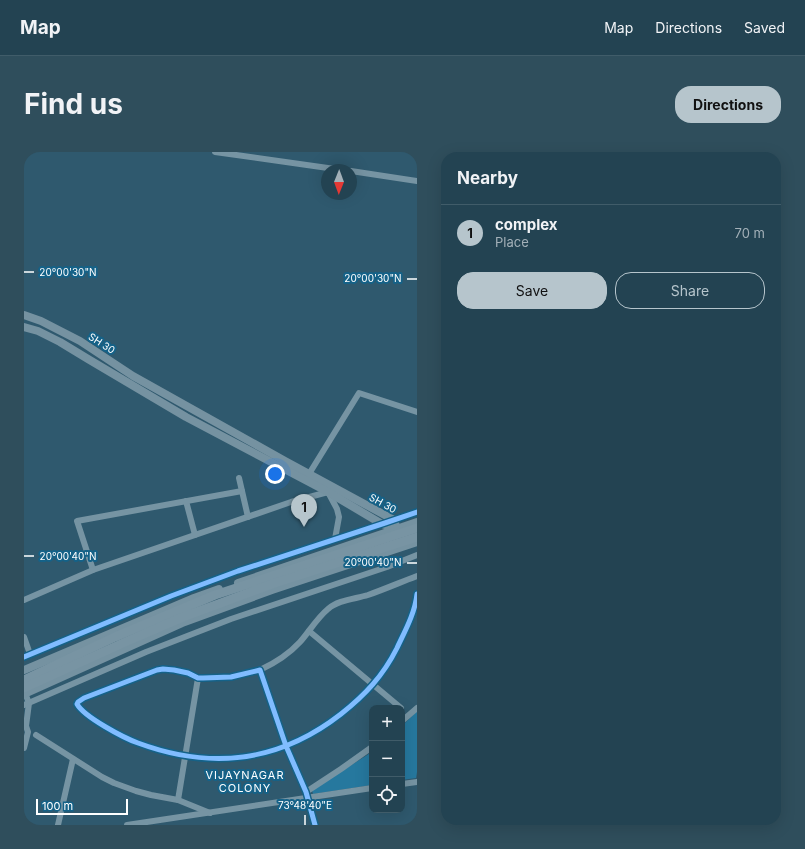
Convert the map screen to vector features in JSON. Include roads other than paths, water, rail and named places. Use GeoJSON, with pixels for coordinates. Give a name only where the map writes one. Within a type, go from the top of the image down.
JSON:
{"type":"FeatureCollection","features":[{"type":"Feature","properties":{"kind":"highway"},"geometry":{"type":"LineString","coordinates":[[24,680],[114,637],[215,595],[417,528]]}},
{"type":"Feature","properties":{"kind":"highway"},"geometry":{"type":"LineString","coordinates":[[24,688],[182,617],[272,584],[417,542]]}},
{"type":"Feature","properties":{"kind":"main road","name":"SH 30"},"geometry":{"type":"LineString","coordinates":[[24,315],[41,321],[80,341],[133,376],[308,474],[382,524],[397,529]]}},
{"type":"Feature","properties":{"kind":"main road"},"geometry":{"type":"LineString","coordinates":[[42,333],[47,324]]}},
{"type":"Feature","properties":{"kind":"main road","name":"SH 30"},"geometry":{"type":"LineString","coordinates":[[24,327],[42,333],[60,342],[186,417],[394,520],[397,529]]}},
{"type":"Feature","properties":{"kind":"main road"},"geometry":{"type":"LineString","coordinates":[[24,670],[194,598],[417,522]]}},
{"type":"Feature","properties":{"kind":"main road"},"geometry":{"type":"LineString","coordinates":[[24,694],[182,623],[272,590],[417,542]]}},
{"type":"Feature","properties":{"kind":"street"},"geometry":{"type":"LineString","coordinates":[[214,152],[321,167]]}},
{"type":"Feature","properties":{"kind":"street"},"geometry":{"type":"LineString","coordinates":[[357,172],[417,180]]}},
{"type":"Feature","properties":{"kind":"street"},"geometry":{"type":"LineString","coordinates":[[308,474],[359,394],[417,412]]}},
{"type":"Feature","properties":{"kind":"street"},"geometry":{"type":"LineString","coordinates":[[239,478],[248,516]]}},
{"type":"Feature","properties":{"kind":"street"},"geometry":{"type":"LineString","coordinates":[[24,600],[93,570],[328,488],[338,509],[339,517],[335,539]]}},
{"type":"Feature","properties":{"kind":"street"},"geometry":{"type":"LineString","coordinates":[[93,570],[77,521],[242,491]]}},
{"type":"Feature","properties":{"kind":"street"},"geometry":{"type":"LineString","coordinates":[[186,502],[195,535]]}},
{"type":"Feature","properties":{"kind":"street"},"geometry":{"type":"LineString","coordinates":[[24,637],[27,655],[171,596],[238,571],[417,512]]}},
{"type":"Feature","properties":{"kind":"street"},"geometry":{"type":"LineString","coordinates":[[397,529],[417,542]]}},
{"type":"Feature","properties":{"kind":"street"},"geometry":{"type":"LineString","coordinates":[[26,704],[146,652],[231,619],[387,568],[417,555]]}},
{"type":"Feature","properties":{"kind":"street"},"geometry":{"type":"LineString","coordinates":[[417,576],[370,594],[332,606],[322,615],[290,652],[274,663],[260,670],[223,678],[198,678],[179,670],[157,670],[79,700],[77,704],[88,715],[122,737],[172,754],[185,757],[212,759],[249,757],[274,751],[326,726],[373,685],[388,664],[404,633],[412,615],[417,594]]}},
{"type":"Feature","properties":{"kind":"street"},"geometry":{"type":"LineString","coordinates":[[309,631],[396,705]]}},
{"type":"Feature","properties":{"kind":"street"},"geometry":{"type":"LineString","coordinates":[[260,670],[286,746],[306,795],[315,825]]}},
{"type":"Feature","properties":{"kind":"street"},"geometry":{"type":"LineString","coordinates":[[178,800],[198,678]]}},
{"type":"Feature","properties":{"kind":"street"},"geometry":{"type":"LineString","coordinates":[[24,694],[26,704],[25,727],[28,732],[24,748]]}},
{"type":"Feature","properties":{"kind":"street"},"geometry":{"type":"LineString","coordinates":[[405,718],[417,708]]}},
{"type":"Feature","properties":{"kind":"street"},"geometry":{"type":"LineString","coordinates":[[36,735],[102,777],[151,796],[178,800],[211,813]]}},
{"type":"Feature","properties":{"kind":"street"},"geometry":{"type":"LineString","coordinates":[[306,795],[369,749]]}},
{"type":"Feature","properties":{"kind":"street"},"geometry":{"type":"LineString","coordinates":[[58,825],[73,759]]}},
{"type":"Feature","properties":{"kind":"street"},"geometry":{"type":"LineString","coordinates":[[405,784],[417,782]]}},
{"type":"Feature","properties":{"kind":"street"},"geometry":{"type":"LineString","coordinates":[[127,825],[211,813],[306,795],[369,788]]}},
{"type":"Feature","properties":{"kind":"place","name":"complex"},"geometry":{"type":"Point","coordinates":[304,527]}},
{"type":"Feature","properties":{"kind":"district","name":"VIJAYNAGAR COLONY"},"geometry":{"type":"Point","coordinates":[245,781]}}]}
